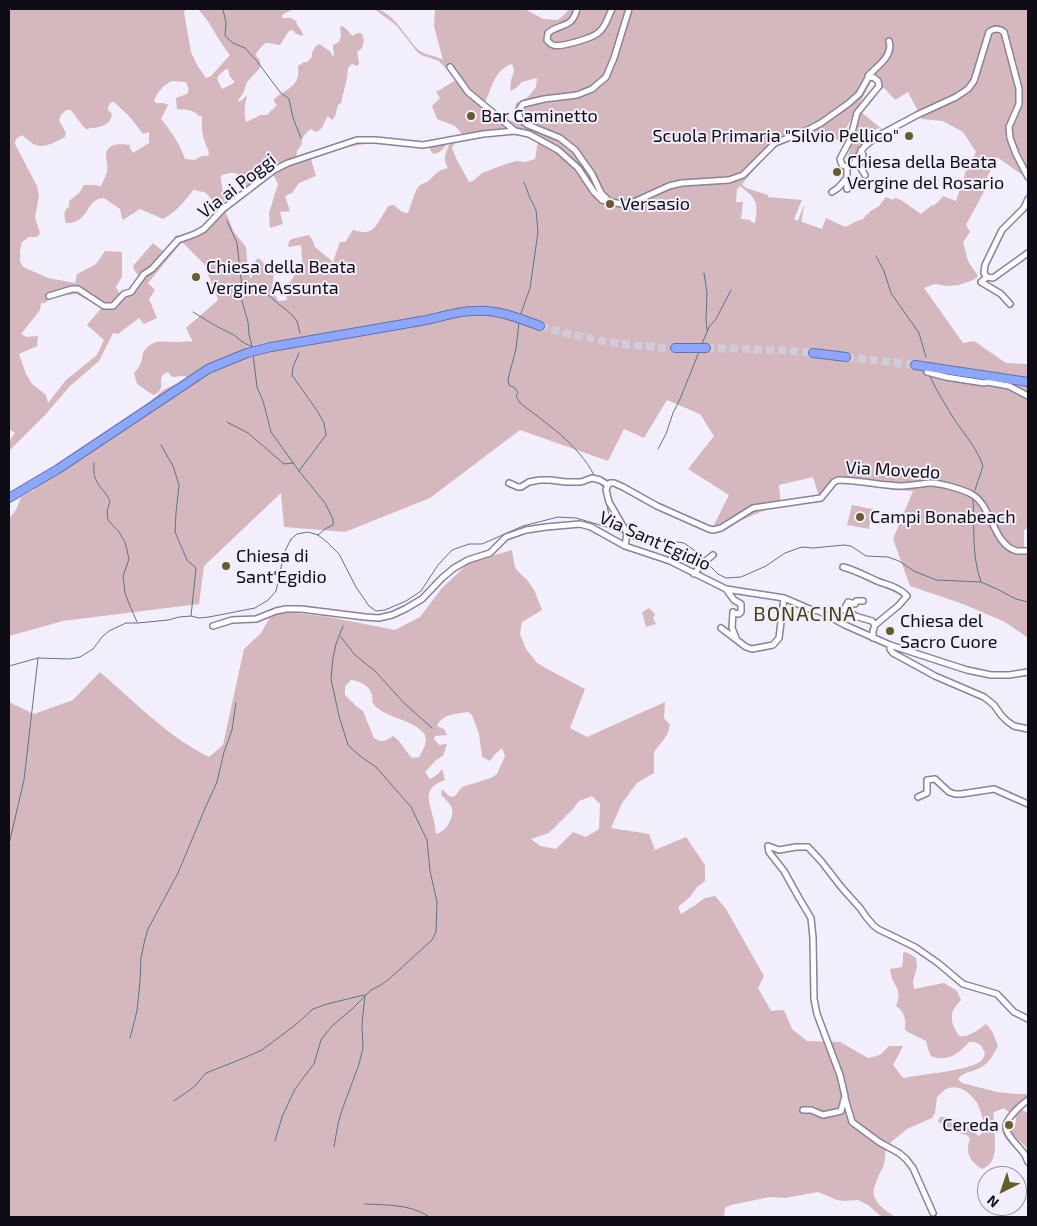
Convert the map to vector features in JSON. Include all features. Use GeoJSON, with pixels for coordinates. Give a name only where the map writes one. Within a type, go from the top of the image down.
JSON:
{"type":"FeatureCollection","features":[{"type":"Feature","properties":{"kind":"highway"},"geometry":{"type":"LineString","coordinates":[[9,498],[58,469],[208,369],[247,353],[271,347],[424,321],[474,310],[508,315],[540,326]]}},
{"type":"Feature","properties":{"kind":"highway"},"geometry":{"type":"LineString","coordinates":[[675,348],[706,348]]}},
{"type":"Feature","properties":{"kind":"highway"},"geometry":{"type":"LineString","coordinates":[[812,353],[846,357]]}},
{"type":"Feature","properties":{"kind":"highway"},"geometry":{"type":"LineString","coordinates":[[915,365],[1028,382]]}},
{"type":"Feature","properties":{"kind":"street"},"geometry":{"type":"LineString","coordinates":[[577,9],[570,22],[564,26],[553,28],[548,33],[547,40],[552,45],[559,46],[599,32],[612,9]]}},
{"type":"Feature","properties":{"kind":"street"},"geometry":{"type":"LineString","coordinates":[[629,9],[606,77],[592,89],[577,95],[523,104],[518,112],[520,119],[560,138],[575,150],[592,174],[600,193],[608,200],[622,204],[634,202],[669,186],[682,183],[729,180],[744,175],[775,143],[821,124],[859,94],[868,76],[888,54],[891,46],[889,41]]}},
{"type":"Feature","properties":{"kind":"street"},"geometry":{"type":"LineString","coordinates":[[847,168],[853,165],[861,150],[876,137],[956,97],[968,89],[974,81],[989,32],[992,29],[1001,29],[1004,32],[1019,89],[1019,104],[1009,127],[1010,138],[1028,177]]}},
{"type":"Feature","properties":{"kind":"street"},"geometry":{"type":"LineString","coordinates":[[450,67],[468,92],[515,131]]}},
{"type":"Feature","properties":{"kind":"street"},"geometry":{"type":"LineString","coordinates":[[847,168],[842,165],[840,159],[850,140],[857,113],[878,86],[878,81],[873,77],[868,78]]}},
{"type":"Feature","properties":{"kind":"street","name":"Via ai Poggi"},"geometry":{"type":"LineString","coordinates":[[49,296],[78,288],[104,306],[113,306],[124,294],[131,292],[144,274],[152,269],[178,240],[204,229],[223,209],[274,170],[288,163],[357,140],[423,145],[482,134],[515,131],[529,134],[558,150],[578,168],[594,192],[602,200],[608,200]]}},
{"type":"Feature","properties":{"kind":"street"},"geometry":{"type":"LineString","coordinates":[[861,150],[863,155],[859,165],[865,175]]}},
{"type":"Feature","properties":{"kind":"street"},"geometry":{"type":"LineString","coordinates":[[847,168],[847,189]]}},
{"type":"Feature","properties":{"kind":"street"},"geometry":{"type":"LineString","coordinates":[[832,192],[847,178]]}},
{"type":"Feature","properties":{"kind":"street"},"geometry":{"type":"LineString","coordinates":[[987,277],[984,272],[985,265],[1002,230],[1024,208],[1028,199]]}},
{"type":"Feature","properties":{"kind":"street"},"geometry":{"type":"LineString","coordinates":[[1010,304],[1000,294],[981,282],[987,277],[993,278],[1028,253]]}},
{"type":"Feature","properties":{"kind":"street"},"geometry":{"type":"LineString","coordinates":[[927,372],[946,377],[1009,386],[1028,396]]}},
{"type":"Feature","properties":{"kind":"street"},"geometry":{"type":"LineString","coordinates":[[509,483],[522,487],[529,482],[540,480],[566,482],[581,482],[592,478],[600,480],[608,485],[606,490],[609,502],[626,533],[626,543]]}},
{"type":"Feature","properties":{"kind":"street","name":"Via Movedo"},"geometry":{"type":"LineString","coordinates":[[608,485],[614,483],[657,506],[713,530],[721,528],[753,508],[821,498],[834,482],[838,480],[898,486],[930,483],[941,484],[973,496],[984,508],[1006,546],[1017,551],[1028,551]]}},
{"type":"Feature","properties":{"kind":"street","name":"Via Sant'Egidio"},"geometry":{"type":"LineString","coordinates":[[213,626],[232,620],[256,619],[286,609],[379,618],[392,615],[422,599],[454,568],[468,560],[490,553],[506,537],[526,530],[580,524],[670,561],[726,589],[784,598],[819,611],[890,645],[967,670],[991,675],[1028,672]]}},
{"type":"Feature","properties":{"kind":"street"},"geometry":{"type":"LineString","coordinates":[[694,574],[713,555]]}},
{"type":"Feature","properties":{"kind":"street"},"geometry":{"type":"LineString","coordinates":[[843,567],[893,586],[906,596],[898,606],[875,625],[873,638]]}},
{"type":"Feature","properties":{"kind":"street"},"geometry":{"type":"LineString","coordinates":[[726,589],[734,600],[741,604],[741,612],[739,614],[733,612],[732,628],[739,642]]}},
{"type":"Feature","properties":{"kind":"street"},"geometry":{"type":"LineString","coordinates":[[721,628],[752,649],[773,645],[778,638],[784,598]]}},
{"type":"Feature","properties":{"kind":"street"},"geometry":{"type":"LineString","coordinates":[[863,601],[856,602],[855,604],[848,602],[844,610],[872,621],[875,625]]}},
{"type":"Feature","properties":{"kind":"street"},"geometry":{"type":"LineString","coordinates":[[890,645],[893,653],[935,676],[984,697],[1014,726],[1028,729]]}},
{"type":"Feature","properties":{"kind":"street"},"geometry":{"type":"LineString","coordinates":[[918,797],[927,793],[927,780],[935,779],[949,792],[954,794],[994,789],[1028,804]]}},
{"type":"Feature","properties":{"kind":"street"},"geometry":{"type":"LineString","coordinates":[[933,1213],[913,1168],[906,1158],[879,1142],[852,1122],[840,1076],[817,1014],[814,999],[812,918],[784,871],[769,852],[768,846],[779,850],[808,847],[878,929],[916,947],[963,984],[998,994],[1014,1012],[1028,1019]]}},
{"type":"Feature","properties":{"kind":"street"},"geometry":{"type":"LineString","coordinates":[[802,1110],[811,1110],[823,1115],[841,1111],[845,1098]]}},
{"type":"Feature","properties":{"kind":"street"},"geometry":{"type":"LineString","coordinates":[[1028,1100],[1012,1115],[1005,1126],[1007,1132],[1026,1154],[1028,1162]]}},
{"type":"Feature","properties":{"kind":"shaded area"},"geometry":{"type":"Polygon","coordinates":[[[9,9],[186,9],[184,12],[191,52],[206,78],[211,76],[230,55],[198,9],[294,9],[283,14],[282,17],[291,18],[296,21],[303,36],[296,34],[293,30],[289,31],[280,45],[266,43],[256,54],[260,60],[260,68],[247,82],[238,101],[247,96],[245,103],[246,122],[261,115],[267,115],[277,105],[274,99],[295,83],[298,66],[307,62],[312,57],[313,51],[319,44],[330,51],[333,57],[333,45],[339,42],[341,36],[340,27],[344,27],[353,36],[357,33],[362,34],[364,40],[362,48],[357,52],[359,64],[357,66],[352,64],[348,68],[341,103],[338,105],[335,116],[332,120],[328,116],[319,131],[316,132],[311,129],[306,134],[297,151],[296,158],[352,140],[425,143],[463,135],[455,126],[437,119],[432,106],[440,98],[436,92],[456,80],[449,70],[439,61],[418,53],[396,25],[374,9],[381,10],[387,14],[420,51],[443,60],[434,26],[435,9],[525,9],[543,19],[558,20],[568,9],[1028,9],[1028,179],[997,157],[982,188],[985,190],[966,225],[970,232],[963,242],[968,261],[978,276],[959,285],[935,284],[924,288],[963,343],[974,341],[1006,363],[1028,364],[1028,528],[1024,530],[1024,548],[1028,549],[1028,638],[1005,622],[963,604],[910,586],[893,539],[913,491],[839,483],[820,500],[813,477],[779,485],[781,506],[763,511],[723,528],[713,527],[729,495],[688,469],[714,436],[700,414],[667,400],[644,438],[624,429],[608,461],[520,430],[430,498],[345,532],[284,527],[281,493],[204,566],[199,604],[63,621],[9,636],[9,519],[16,510],[21,497],[46,481],[52,468],[143,408],[163,390],[189,378],[184,376],[172,377],[168,372],[162,377],[160,390],[153,395],[137,384],[134,373],[142,361],[144,351],[151,344],[155,342],[193,342],[186,328],[218,300],[204,264],[182,242],[148,283],[155,290],[149,299],[157,318],[144,324],[139,318],[118,334],[113,333],[99,361],[70,386],[46,414],[9,451],[9,441],[15,433],[9,429],[9,9]],[[511,64],[501,71],[494,80],[485,102],[505,118],[518,122],[515,115],[516,103],[528,97],[536,87],[537,78],[522,82],[510,91],[514,72],[513,66],[511,64]],[[228,69],[219,75],[217,79],[222,89],[234,83],[228,69]],[[872,80],[846,129],[843,143],[822,130],[774,147],[742,184],[746,188],[768,195],[768,197],[802,200],[794,219],[798,221],[804,204],[802,222],[822,229],[826,218],[845,227],[863,219],[869,212],[879,206],[886,197],[893,200],[895,198],[901,200],[921,214],[943,196],[956,201],[966,171],[976,152],[963,132],[943,121],[922,119],[908,92],[895,100],[885,89],[880,87],[881,83],[872,80]],[[172,81],[166,85],[154,101],[169,105],[161,119],[181,148],[185,159],[195,160],[201,156],[208,156],[209,152],[202,131],[202,116],[192,111],[177,109],[176,98],[188,92],[186,82],[172,81]],[[114,102],[109,105],[108,110],[112,114],[111,119],[102,126],[86,129],[71,110],[66,110],[59,120],[66,133],[65,137],[43,146],[34,144],[22,135],[16,139],[15,144],[37,186],[39,195],[35,218],[40,233],[37,237],[29,237],[22,242],[20,261],[23,267],[48,278],[75,283],[77,274],[96,264],[105,251],[122,252],[122,277],[116,287],[120,295],[130,289],[140,277],[133,266],[153,243],[164,252],[175,241],[174,237],[192,232],[202,226],[220,209],[206,193],[193,190],[180,206],[163,219],[140,209],[123,220],[120,209],[104,198],[93,202],[80,219],[66,223],[64,214],[69,207],[69,201],[79,193],[84,185],[97,185],[100,187],[107,171],[106,154],[109,147],[123,144],[130,145],[133,153],[149,143],[149,132],[143,134],[129,116],[114,102]],[[518,135],[485,136],[455,142],[452,148],[469,182],[482,173],[506,164],[535,159],[538,141],[518,135]],[[450,143],[439,152],[432,153],[429,147],[367,144],[346,148],[311,159],[316,176],[299,183],[292,193],[285,196],[290,211],[280,212],[283,224],[270,228],[269,213],[278,184],[273,174],[229,207],[226,213],[234,232],[246,247],[246,268],[251,279],[251,266],[257,259],[260,259],[274,273],[272,288],[278,301],[287,300],[285,289],[297,272],[303,270],[301,245],[289,247],[290,240],[309,235],[315,247],[333,262],[340,242],[345,242],[353,230],[367,232],[373,229],[388,206],[394,205],[402,212],[408,213],[416,190],[420,185],[427,182],[439,171],[448,168],[445,159],[450,143]],[[235,173],[221,176],[225,204],[247,188],[244,179],[235,173]],[[740,186],[737,189],[736,202],[743,202],[741,219],[751,220],[751,222],[755,223],[757,210],[755,202],[750,194],[740,186]],[[76,294],[52,297],[45,303],[41,303],[40,310],[21,334],[27,337],[38,336],[37,346],[19,354],[26,374],[32,384],[46,395],[48,403],[66,380],[97,355],[104,340],[87,325],[102,307],[76,294]]]}},
{"type":"Feature","properties":{"kind":"shaded area"},"geometry":{"type":"Polygon","coordinates":[[[861,112],[883,130],[878,128],[859,142],[861,145],[854,159],[850,162],[847,160],[847,157],[853,140],[856,122],[861,112]]]}},
{"type":"Feature","properties":{"kind":"shaded area","name":"Campi Bonabeach"},"geometry":{"type":"Polygon","coordinates":[[[852,505],[872,509],[869,529],[847,525],[852,505]]]}},
{"type":"Feature","properties":{"kind":"shaded area"},"geometry":{"type":"Polygon","coordinates":[[[512,550],[515,568],[528,581],[535,592],[542,610],[522,622],[520,634],[526,649],[537,663],[585,689],[570,728],[587,737],[665,702],[664,718],[670,725],[667,735],[654,752],[654,773],[637,783],[622,803],[611,828],[649,834],[655,850],[686,837],[705,865],[705,881],[678,907],[681,914],[705,898],[715,896],[726,909],[764,976],[758,988],[771,1011],[784,1010],[792,1029],[807,1041],[840,1042],[868,1058],[880,1055],[889,1046],[903,1046],[893,1065],[903,1078],[977,1064],[983,1059],[985,1053],[977,1043],[969,1042],[961,1050],[948,1058],[937,1058],[931,1056],[926,1041],[905,1030],[904,1016],[896,1006],[899,995],[890,969],[902,967],[903,953],[906,952],[916,958],[917,967],[913,981],[914,989],[944,983],[957,991],[961,1000],[952,1013],[952,1021],[959,1036],[969,1035],[986,1024],[992,1032],[998,1046],[990,1060],[980,1068],[963,1074],[958,1079],[962,1083],[997,1092],[1028,1094],[1028,1105],[1022,1110],[1028,1113],[1027,1148],[1010,1132],[1015,1126],[1016,1118],[1004,1108],[994,1112],[995,1152],[993,1159],[987,1166],[978,1166],[968,1153],[970,1139],[967,1135],[947,1129],[938,1121],[940,1117],[952,1118],[979,1136],[984,1131],[985,1125],[980,1108],[974,1099],[964,1090],[951,1087],[937,1097],[935,1113],[932,1118],[907,1129],[890,1143],[877,1141],[886,1148],[884,1164],[875,1186],[874,1194],[876,1201],[895,1217],[882,1217],[868,1205],[858,1200],[837,1200],[818,1192],[785,1198],[770,1197],[731,1205],[725,1208],[724,1217],[9,1217],[9,702],[34,714],[73,700],[100,672],[180,740],[209,757],[223,745],[244,649],[261,633],[274,614],[287,612],[329,617],[395,630],[420,617],[442,588],[473,559],[512,550]],[[351,680],[345,686],[345,695],[363,711],[374,738],[383,741],[393,736],[412,758],[419,757],[426,741],[425,735],[421,730],[380,710],[374,705],[371,692],[358,681],[351,680]],[[468,712],[450,715],[442,719],[437,726],[444,729],[447,735],[435,736],[434,739],[439,745],[447,744],[443,756],[436,760],[425,772],[430,779],[442,769],[445,780],[433,786],[429,794],[436,834],[446,828],[452,812],[450,804],[441,795],[442,789],[449,796],[454,797],[462,787],[491,778],[497,774],[505,756],[502,748],[490,761],[482,757],[479,734],[472,715],[468,712]],[[592,796],[579,801],[549,833],[531,839],[540,846],[556,849],[573,832],[586,837],[599,829],[600,804],[592,796]]]}},
{"type":"Feature","properties":{"kind":"shaded area"},"geometry":{"type":"Polygon","coordinates":[[[649,608],[655,614],[653,618],[656,624],[646,627],[642,612],[649,608]]]}},
{"type":"Feature","properties":{"kind":"waterway"},"geometry":{"type":"LineString","coordinates":[[223,9],[226,23],[225,36],[233,43],[245,48],[280,92],[289,99],[293,118],[301,138]]}},
{"type":"Feature","properties":{"kind":"waterway"},"geometry":{"type":"LineString","coordinates":[[520,316],[530,288],[538,232],[536,210],[524,182]]}},
{"type":"Feature","properties":{"kind":"waterway"},"geometry":{"type":"LineString","coordinates":[[227,221],[237,243],[242,301],[252,347]]}},
{"type":"Feature","properties":{"kind":"waterway"},"geometry":{"type":"LineString","coordinates":[[876,256],[884,271],[891,293],[919,333],[926,357]]}},
{"type":"Feature","properties":{"kind":"waterway"},"geometry":{"type":"LineString","coordinates":[[704,273],[707,293],[707,330]]}},
{"type":"Feature","properties":{"kind":"waterway"},"geometry":{"type":"LineString","coordinates":[[702,344],[709,327],[716,319],[731,290]]}},
{"type":"Feature","properties":{"kind":"waterway"},"geometry":{"type":"LineString","coordinates":[[268,295],[297,321],[300,333]]}},
{"type":"Feature","properties":{"kind":"waterway"},"geometry":{"type":"LineString","coordinates":[[193,312],[252,347]]}},
{"type":"Feature","properties":{"kind":"waterway"},"geometry":{"type":"LineString","coordinates":[[519,322],[516,349],[508,379],[509,385],[515,388],[518,393],[516,396],[520,403],[571,444],[594,475]]}},
{"type":"Feature","properties":{"kind":"waterway"},"geometry":{"type":"LineString","coordinates":[[658,449],[666,434],[699,352]]}},
{"type":"Feature","properties":{"kind":"waterway"},"geometry":{"type":"LineString","coordinates":[[299,353],[292,375],[318,412],[324,423],[326,435],[299,471]]}},
{"type":"Feature","properties":{"kind":"waterway"},"geometry":{"type":"LineString","coordinates":[[253,354],[257,387],[263,401],[271,432],[325,503],[333,519],[333,525],[318,535]]}},
{"type":"Feature","properties":{"kind":"waterway"},"geometry":{"type":"LineString","coordinates":[[930,377],[981,460],[983,466],[975,490]]}},
{"type":"Feature","properties":{"kind":"waterway"},"geometry":{"type":"LineString","coordinates":[[227,422],[248,433],[284,464],[293,463]]}},
{"type":"Feature","properties":{"kind":"waterway"},"geometry":{"type":"LineString","coordinates":[[161,445],[173,466],[179,485],[175,532],[187,560],[196,568],[191,616]]}},
{"type":"Feature","properties":{"kind":"waterway"},"geometry":{"type":"LineString","coordinates":[[94,463],[97,483],[110,501],[107,511],[108,520],[125,542],[129,559],[123,576],[125,593],[137,622]]}},
{"type":"Feature","properties":{"kind":"waterway"},"geometry":{"type":"LineString","coordinates":[[596,481],[603,486],[609,515],[620,530]]}},
{"type":"Feature","properties":{"kind":"waterway"},"geometry":{"type":"LineString","coordinates":[[973,499],[975,551],[981,582]]}},
{"type":"Feature","properties":{"kind":"waterway"},"geometry":{"type":"LineString","coordinates":[[9,666],[38,658],[70,659],[80,657],[93,649],[109,631],[126,623],[168,620],[191,616],[199,618],[209,617],[255,608],[268,600],[276,591],[284,553],[291,539],[297,534],[308,532],[318,535],[327,542],[339,554],[356,587],[369,606],[376,611],[385,610],[406,601],[421,591],[438,565],[452,550],[469,544],[482,544],[523,526],[558,517],[576,518],[617,530],[624,534]]}},
{"type":"Feature","properties":{"kind":"waterway"},"geometry":{"type":"LineString","coordinates":[[629,537],[639,542],[684,543],[704,559]]}},
{"type":"Feature","properties":{"kind":"waterway"},"geometry":{"type":"LineString","coordinates":[[706,562],[718,574],[726,578],[741,577],[766,566],[785,553],[802,547],[813,548],[844,545],[851,546],[866,556],[888,557],[899,561],[914,571],[936,580],[981,582],[1016,599],[1028,602]]}},
{"type":"Feature","properties":{"kind":"waterway"},"geometry":{"type":"LineString","coordinates":[[275,1141],[282,1117],[294,1091],[314,1064],[321,1040],[332,1026],[371,990],[389,979],[432,940],[436,932],[437,902],[430,871],[427,840],[411,807],[376,767],[348,745],[339,716],[331,679],[336,644],[343,626]]}},
{"type":"Feature","properties":{"kind":"waterway"},"geometry":{"type":"LineString","coordinates":[[341,637],[355,655],[376,672],[404,703],[432,728]]}},
{"type":"Feature","properties":{"kind":"waterway"},"geometry":{"type":"LineString","coordinates":[[9,844],[24,780],[38,658]]}},
{"type":"Feature","properties":{"kind":"waterway"},"geometry":{"type":"LineString","coordinates":[[130,1038],[137,1011],[141,958],[148,929],[178,873],[217,782],[224,752],[232,730],[236,703]]}},
{"type":"Feature","properties":{"kind":"waterway"},"geometry":{"type":"LineString","coordinates":[[174,1101],[194,1087],[206,1073],[262,1050],[313,1009],[364,995]]}},
{"type":"Feature","properties":{"kind":"waterway"},"geometry":{"type":"LineString","coordinates":[[334,1147],[342,1110],[363,1048],[362,1024],[365,995]]}},
{"type":"Feature","properties":{"kind":"waterway"},"geometry":{"type":"LineString","coordinates":[[364,1204],[405,1207],[428,1216]]}},
{"type":"Feature","properties":{"kind":"tunnel"},"geometry":{"type":"LineString","coordinates":[[540,326],[606,342],[675,348]]}},
{"type":"Feature","properties":{"kind":"tunnel"},"geometry":{"type":"LineString","coordinates":[[706,348],[786,350],[813,353]]}},
{"type":"Feature","properties":{"kind":"tunnel"},"geometry":{"type":"LineString","coordinates":[[846,357],[915,365]]}},
{"type":"Feature","properties":{"kind":"place","name":"Bar Caminetto"},"geometry":{"type":"Point","coordinates":[471,116]}},
{"type":"Feature","properties":{"kind":"place","name":"Scuola Primaria \"Silvio Pellico\""},"geometry":{"type":"Point","coordinates":[909,136]}},
{"type":"Feature","properties":{"kind":"place","name":"Chiesa della Beata Vergine del Rosario"},"geometry":{"type":"Point","coordinates":[837,172]}},
{"type":"Feature","properties":{"kind":"place","name":"Versasio"},"geometry":{"type":"Point","coordinates":[610,204]}},
{"type":"Feature","properties":{"kind":"place","name":"Chiesa della Beata Vergine Assunta"},"geometry":{"type":"Point","coordinates":[196,277]}},
{"type":"Feature","properties":{"kind":"place","name":"Campi Bonabeach"},"geometry":{"type":"Point","coordinates":[860,517]}},
{"type":"Feature","properties":{"kind":"place","name":"Chiesa di Sant'Egidio"},"geometry":{"type":"Point","coordinates":[226,566]}},
{"type":"Feature","properties":{"kind":"place","name":"Chiesa del Sacro Cuore"},"geometry":{"type":"Point","coordinates":[890,631]}},
{"type":"Feature","properties":{"kind":"place","name":"Cereda"},"geometry":{"type":"Point","coordinates":[1009,1125]}},
{"type":"Feature","properties":{"kind":"district","name":"BONACINA"},"geometry":{"type":"Point","coordinates":[805,614]}}]}
